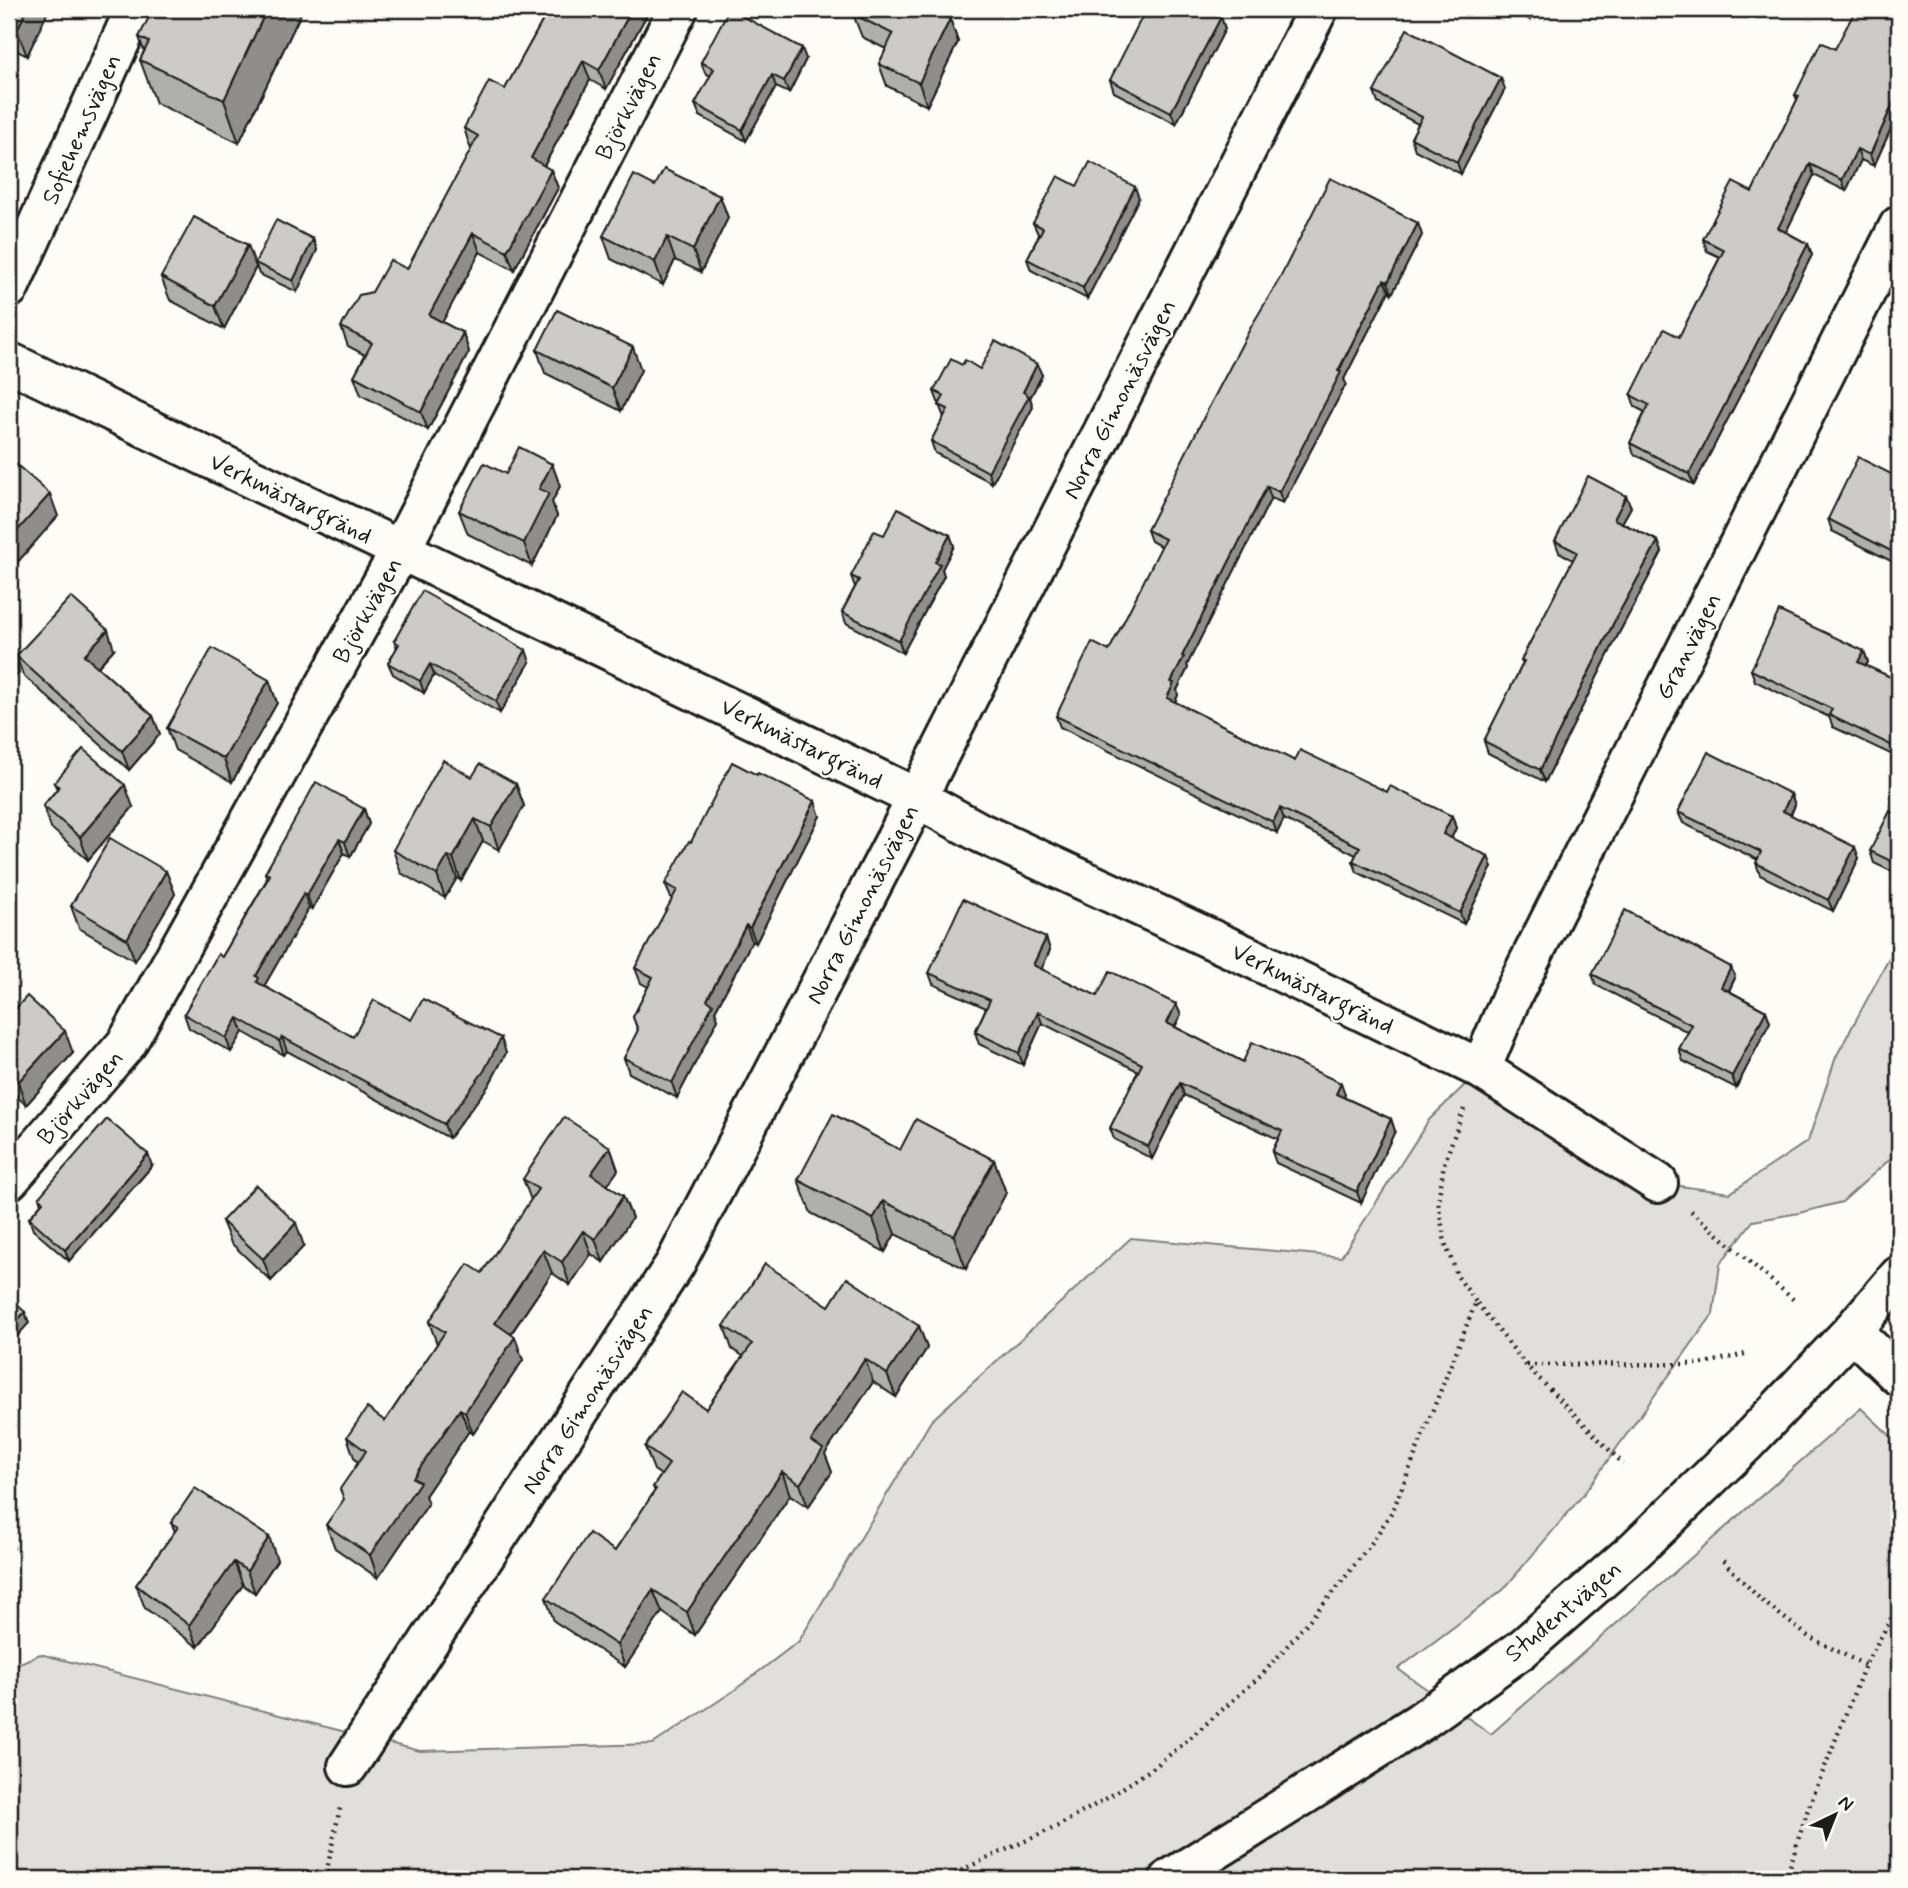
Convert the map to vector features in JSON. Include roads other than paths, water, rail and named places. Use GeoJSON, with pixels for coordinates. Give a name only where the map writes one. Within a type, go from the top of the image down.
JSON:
{"type":"FeatureCollection","features":[{"type":"Feature","properties":{"kind":"street","name":"Sofiehemsvägen"},"geometry":{"type":"LineString","coordinates":[[9,288],[135,9]]}},
{"type":"Feature","properties":{"kind":"street","name":"Björkvägen"},"geometry":{"type":"LineString","coordinates":[[9,1180],[127,1043],[400,551],[678,9]]}},
{"type":"Feature","properties":{"kind":"street","name":"Norra Gimonäsvägen"},"geometry":{"type":"LineString","coordinates":[[348,1766],[675,1264],[917,798],[1318,9]]}},
{"type":"Feature","properties":{"kind":"street","name":"Granvägen"},"geometry":{"type":"LineString","coordinates":[[1481,1069],[1510,1000],[1899,226]]}},
{"type":"Feature","properties":{"kind":"street","name":"Verkmästargränd"},"geometry":{"type":"LineString","coordinates":[[9,362],[917,798],[981,833],[1252,958],[1481,1069],[1658,1183]]}},
{"type":"Feature","properties":{"kind":"street","name":"Studentvägen"},"geometry":{"type":"LineString","coordinates":[[1170,1879],[1420,1722],[1522,1649],[1654,1532],[1746,1443],[1852,1331],[1899,1276]]}},
{"type":"Feature","properties":{"kind":"street"},"geometry":{"type":"LineString","coordinates":[[1852,1331],[1899,1376]]}}]}
